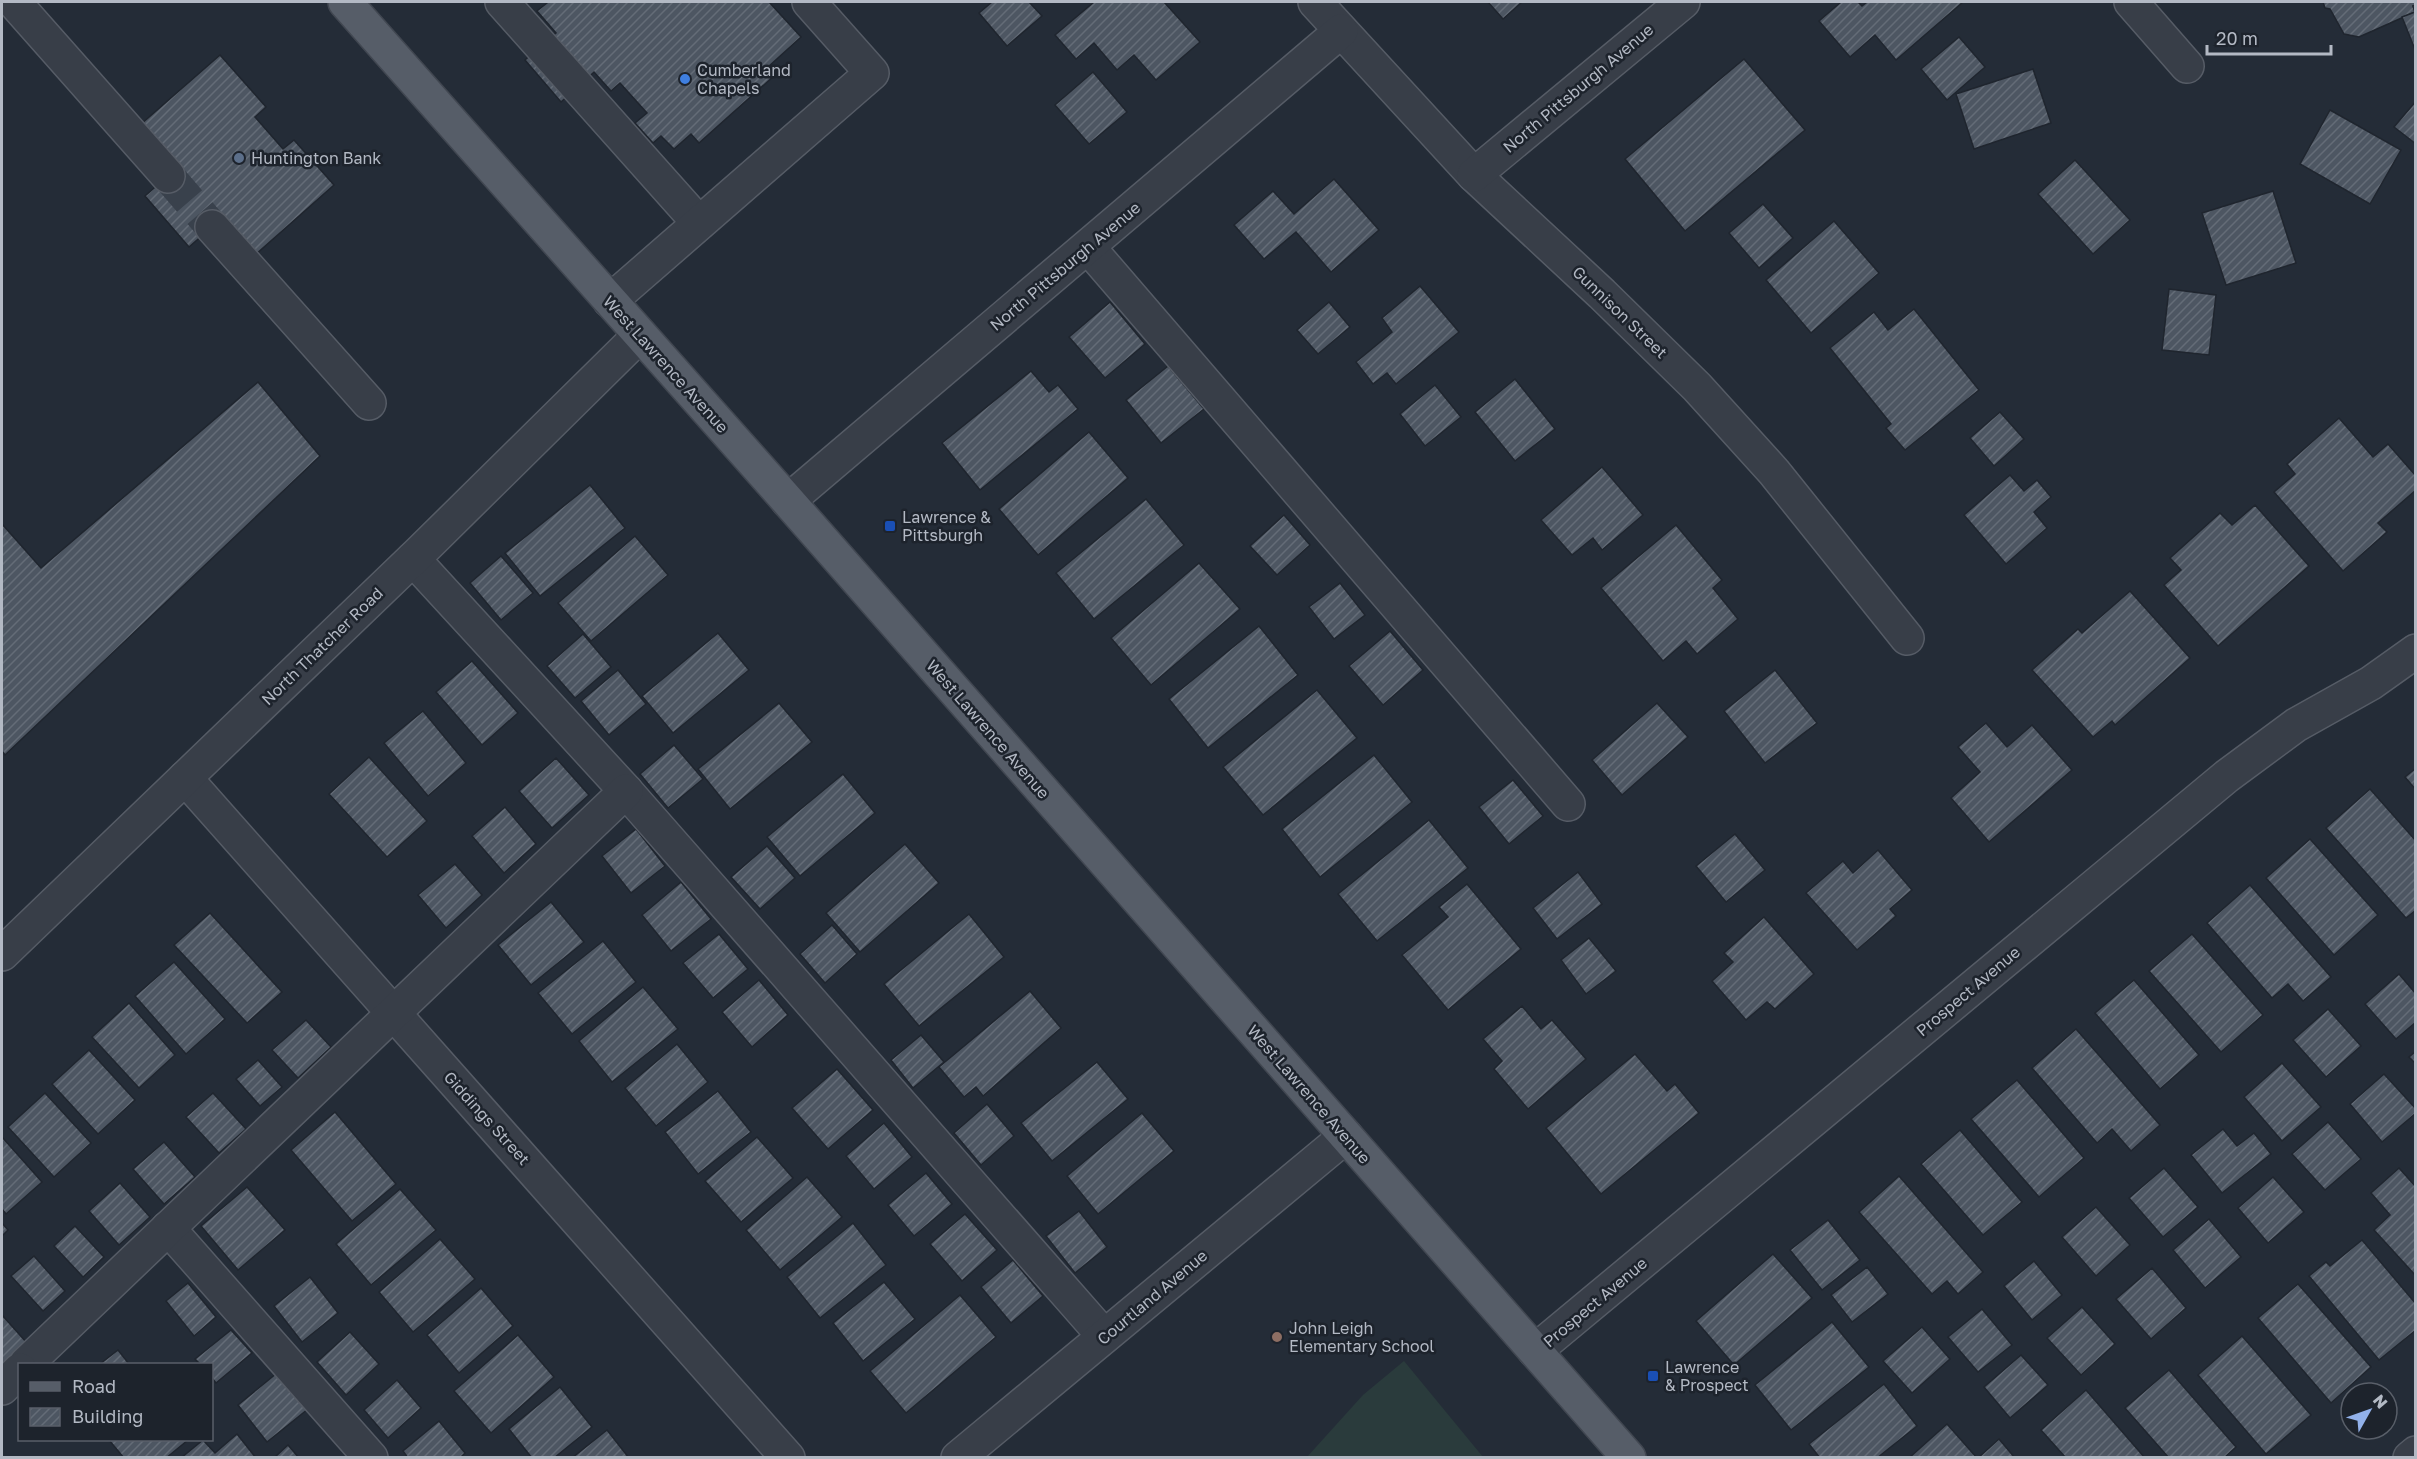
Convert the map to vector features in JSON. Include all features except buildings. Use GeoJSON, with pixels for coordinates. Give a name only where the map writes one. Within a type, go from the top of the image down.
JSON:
{"type":"FeatureCollection","features":[{"type":"Feature","properties":{"kind":"main road","name":"West Lawrence Avenue"},"geometry":{"type":"LineString","coordinates":[[345,2],[788,501],[1629,1458]]}},
{"type":"Feature","properties":{"kind":"street"},"geometry":{"type":"LineString","coordinates":[[14,2],[168,176]]}},
{"type":"Feature","properties":{"kind":"street"},"geometry":{"type":"LineString","coordinates":[[502,2],[699,223]]}},
{"type":"Feature","properties":{"kind":"street"},"geometry":{"type":"LineString","coordinates":[[610,301],[872,73],[808,2]]}},
{"type":"Feature","properties":{"kind":"street","name":"Gunnison Street"},"geometry":{"type":"LineString","coordinates":[[1315,2],[1474,175],[1602,294],[1697,387],[1774,472],[1907,638]]}},
{"type":"Feature","properties":{"kind":"street","name":"North Pittsburgh Avenue"},"geometry":{"type":"LineString","coordinates":[[1474,175],[1683,2]]}},
{"type":"Feature","properties":{"kind":"street"},"geometry":{"type":"LineString","coordinates":[[2131,2],[2187,66]]}},
{"type":"Feature","properties":{"kind":"street","name":"North Pittsburgh Avenue"},"geometry":{"type":"LineString","coordinates":[[788,501],[1341,31]]}},
{"type":"Feature","properties":{"kind":"street"},"geometry":{"type":"LineString","coordinates":[[212,227],[369,403]]}},
{"type":"Feature","properties":{"kind":"street"},"geometry":{"type":"LineString","coordinates":[[1088,247],[1568,804]]}},
{"type":"Feature","properties":{"kind":"street","name":"North Thatcher Road"},"geometry":{"type":"LineString","coordinates":[[2,954],[413,559],[640,335]]}},
{"type":"Feature","properties":{"kind":"street"},"geometry":{"type":"LineString","coordinates":[[413,559],[626,791],[1104,1336]]}},
{"type":"Feature","properties":{"kind":"street","name":"Prospect Avenue"},"geometry":{"type":"LineString","coordinates":[[1535,1351],[2227,776],[2296,725],[2371,683],[2415,651]]}},
{"type":"Feature","properties":{"kind":"street","name":"Giddings Street"},"geometry":{"type":"LineString","coordinates":[[185,778],[788,1458]]}},
{"type":"Feature","properties":{"kind":"street"},"geometry":{"type":"LineString","coordinates":[[28,1363],[626,791]]}},
{"type":"Feature","properties":{"kind":"street","name":"Courtland Avenue"},"geometry":{"type":"LineString","coordinates":[[958,1458],[1346,1136]]}},
{"type":"Feature","properties":{"kind":"street"},"geometry":{"type":"LineString","coordinates":[[168,1228],[371,1458]]}},
{"type":"Feature","properties":{"kind":"street"},"geometry":{"type":"LineString","coordinates":[[2,1388],[18,1372]]}},
{"type":"Feature","properties":{"kind":"street"},"geometry":{"type":"LineString","coordinates":[[2410,1458],[2415,1453]]}},
{"type":"Feature","properties":{"kind":"shaded area"},"geometry":{"type":"Polygon","coordinates":[[[1404,1361],[1483,1457],[1307,1457],[1363,1395],[1404,1361]]]}},
{"type":"Feature","properties":{"kind":"tunnel"},"geometry":{"type":"LineString","coordinates":[[168,176],[212,227]]}},
{"type":"Feature","properties":{"kind":"place","name":"Cumberland Chapels"},"geometry":{"type":"Point","coordinates":[685,79]}},
{"type":"Feature","properties":{"kind":"place","name":"Huntington Bank"},"geometry":{"type":"Point","coordinates":[239,158]}},
{"type":"Feature","properties":{"kind":"place","name":"Lawrence & Pittsburgh"},"geometry":{"type":"Point","coordinates":[890,526]}},
{"type":"Feature","properties":{"kind":"place","name":"John Leigh Elementary School"},"geometry":{"type":"Point","coordinates":[1277,1337]}},
{"type":"Feature","properties":{"kind":"place","name":"Lawrence & Prospect"},"geometry":{"type":"Point","coordinates":[1653,1376]}}]}
